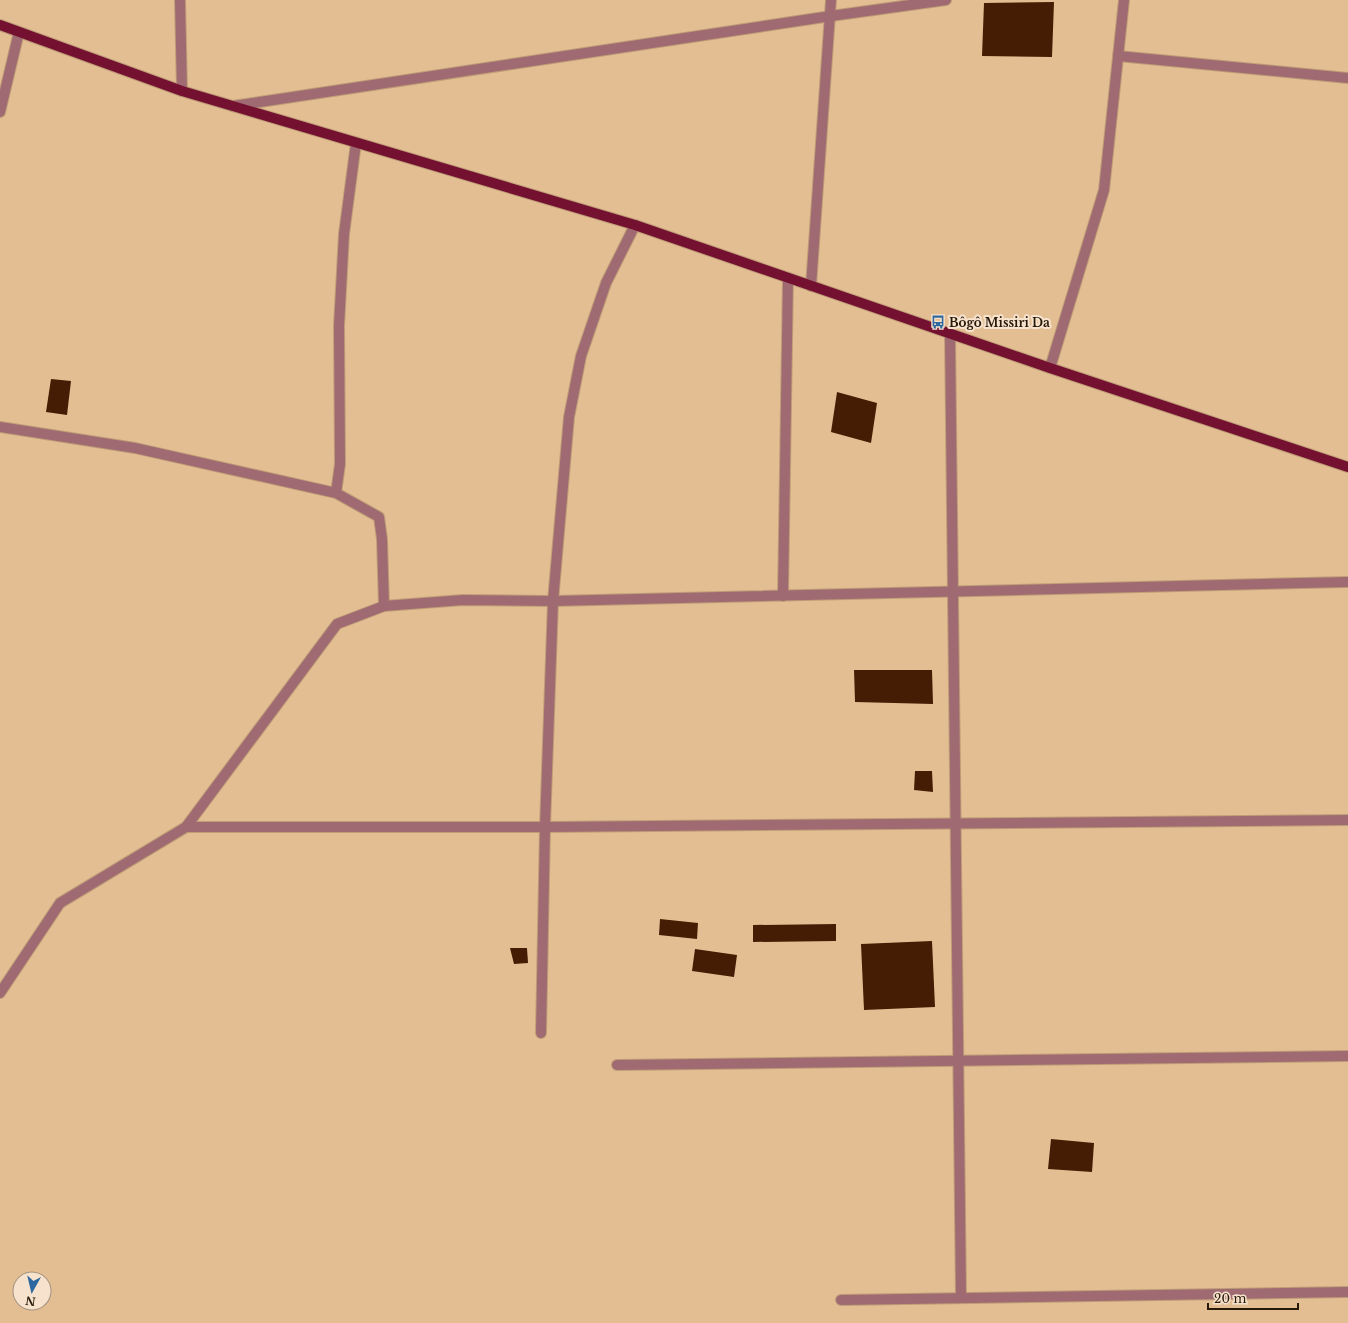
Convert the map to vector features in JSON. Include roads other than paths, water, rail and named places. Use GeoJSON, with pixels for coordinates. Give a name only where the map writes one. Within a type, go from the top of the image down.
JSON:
{"type":"FeatureCollection","features":[{"type":"Feature","properties":{"kind":"main road"},"geometry":{"type":"LineString","coordinates":[[0,25],[182,91],[635,225],[1050,368],[1348,467]]}},
{"type":"Feature","properties":{"kind":"street"},"geometry":{"type":"LineString","coordinates":[[180,0],[182,91]]}},
{"type":"Feature","properties":{"kind":"street"},"geometry":{"type":"LineString","coordinates":[[811,286],[831,0]]}},
{"type":"Feature","properties":{"kind":"street"},"geometry":{"type":"LineString","coordinates":[[233,106],[830,16],[946,0]]}},
{"type":"Feature","properties":{"kind":"street"},"geometry":{"type":"LineString","coordinates":[[1050,368],[1104,190],[1124,0]]}},
{"type":"Feature","properties":{"kind":"street"},"geometry":{"type":"LineString","coordinates":[[0,112],[19,32]]}},
{"type":"Feature","properties":{"kind":"street"},"geometry":{"type":"LineString","coordinates":[[1118,56],[1348,78]]}},
{"type":"Feature","properties":{"kind":"street"},"geometry":{"type":"LineString","coordinates":[[336,493],[340,464],[339,326],[344,234],[356,143]]}},
{"type":"Feature","properties":{"kind":"street"},"geometry":{"type":"LineString","coordinates":[[542,1033],[545,827],[553,601],[569,417],[581,356],[606,283],[635,225]]}},
{"type":"Feature","properties":{"kind":"street"},"geometry":{"type":"LineString","coordinates":[[783,596],[788,278]]}},
{"type":"Feature","properties":{"kind":"street"},"geometry":{"type":"LineString","coordinates":[[950,334],[961,1298]]}},
{"type":"Feature","properties":{"kind":"street"},"geometry":{"type":"LineString","coordinates":[[0,426],[135,448],[336,493],[379,517],[382,539],[384,606]]}},
{"type":"Feature","properties":{"kind":"street"},"geometry":{"type":"LineString","coordinates":[[0,993],[60,903],[186,827],[337,624],[384,606],[463,600],[553,601],[1348,582]]}},
{"type":"Feature","properties":{"kind":"street"},"geometry":{"type":"LineString","coordinates":[[186,827],[545,827],[1348,820]]}},
{"type":"Feature","properties":{"kind":"street"},"geometry":{"type":"LineString","coordinates":[[617,1065],[1348,1056]]}},
{"type":"Feature","properties":{"kind":"street"},"geometry":{"type":"LineString","coordinates":[[841,1300],[1348,1292]]}},
{"type":"Feature","properties":{"kind":"place","name":"Bôgô Missiri Da"},"geometry":{"type":"Point","coordinates":[938,322]}}]}
